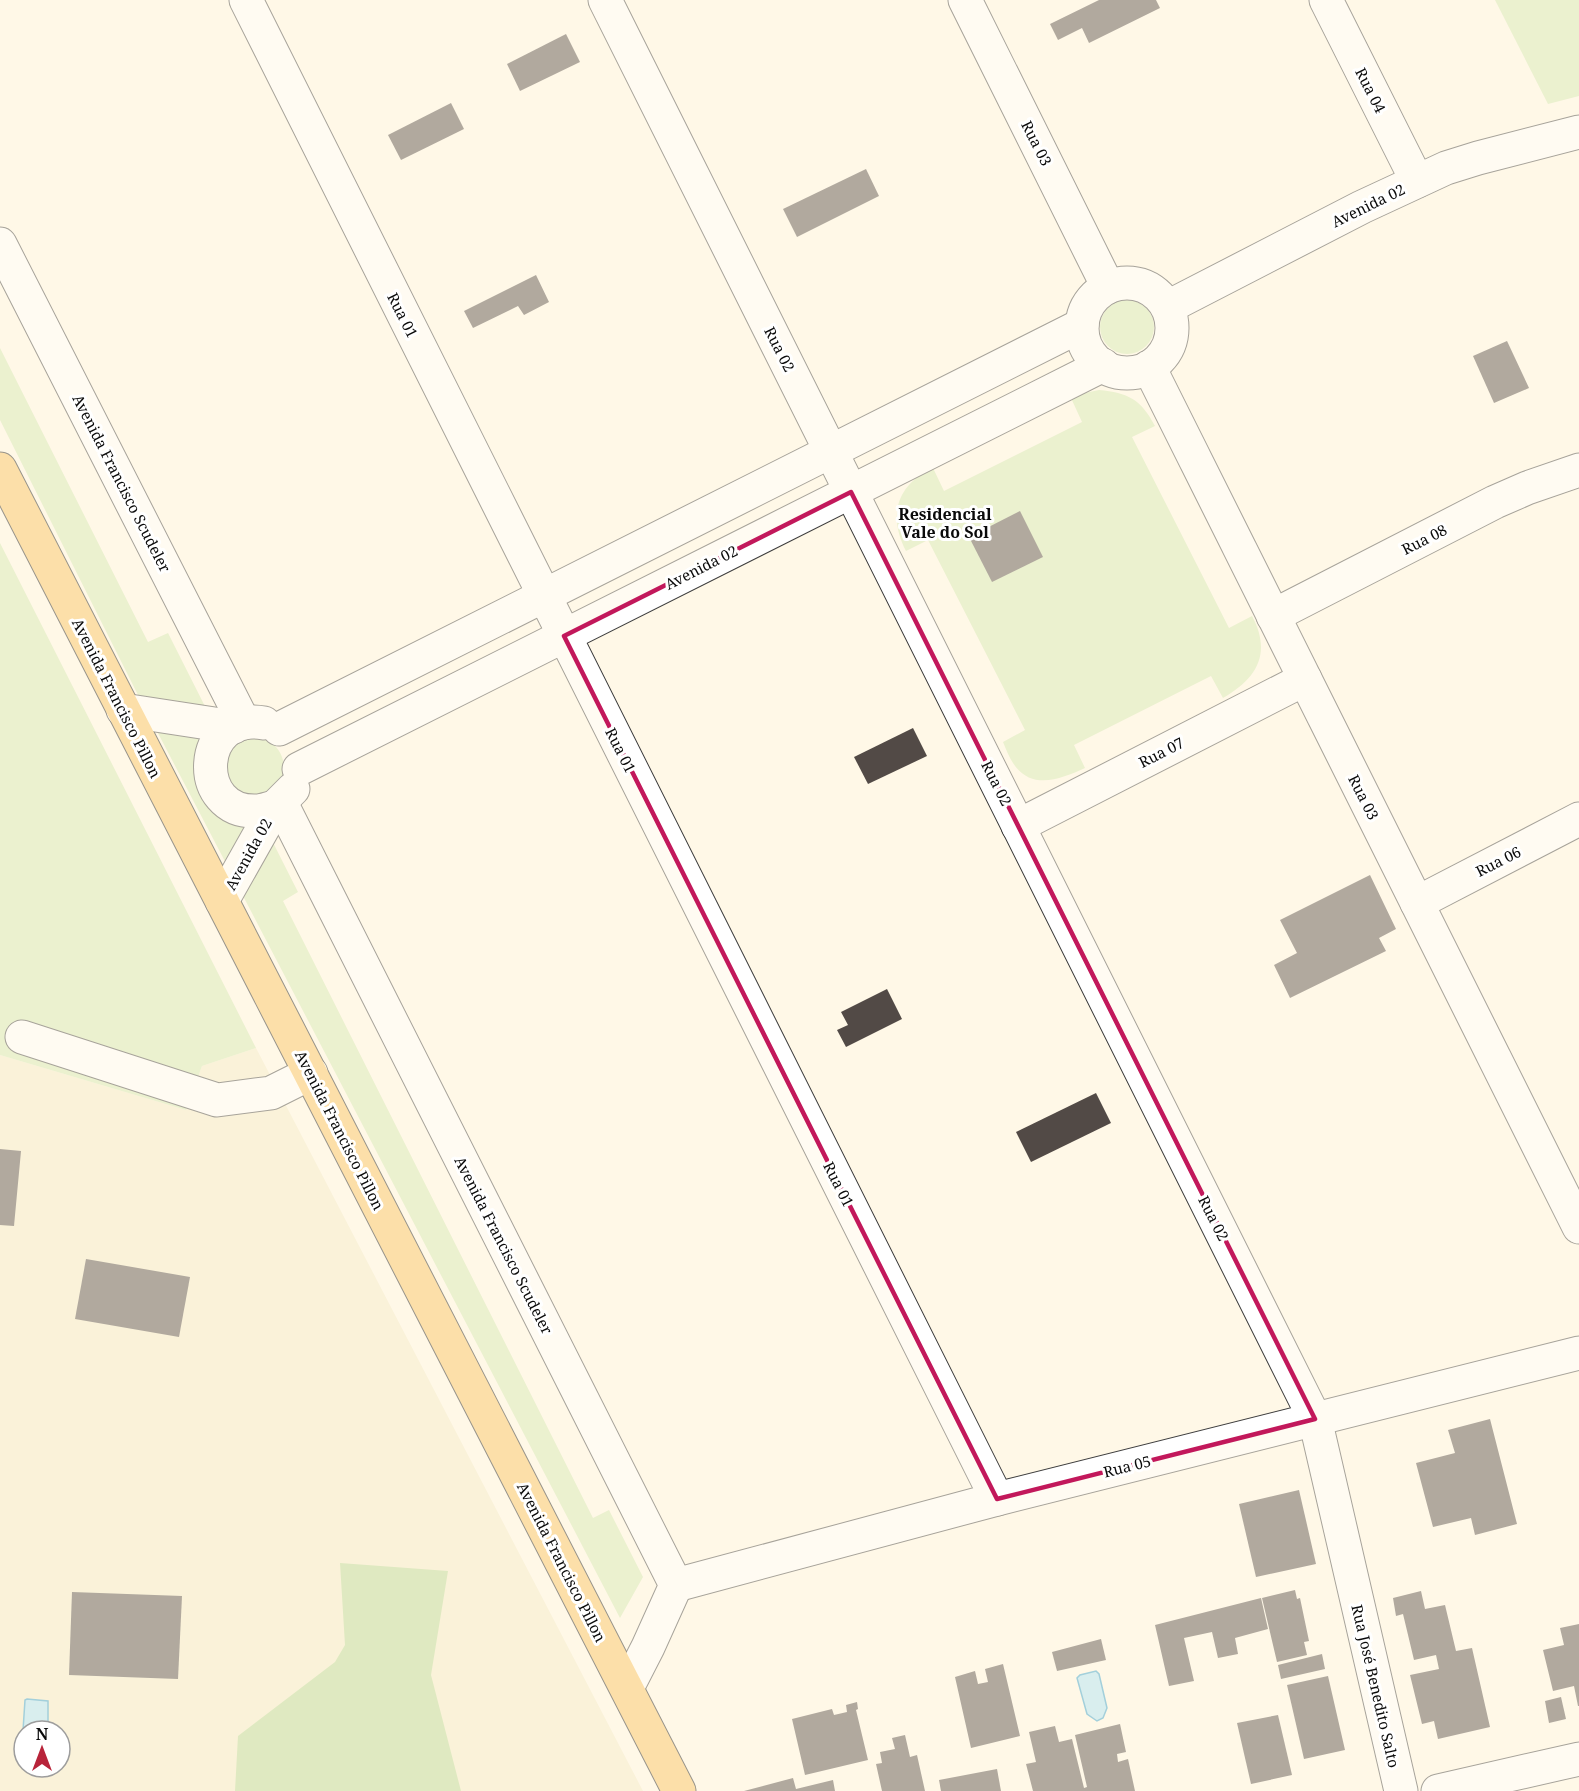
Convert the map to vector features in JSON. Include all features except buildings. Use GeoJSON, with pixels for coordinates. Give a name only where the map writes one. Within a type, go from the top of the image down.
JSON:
{"type":"FeatureCollection","features":[{"type":"Feature","properties":{"kind":"main road","name":"Avenida Francisco Pillon"},"geometry":{"type":"LineString","coordinates":[[0,469],[679,1791]]}},
{"type":"Feature","properties":{"kind":"street","name":"Rua 01"},"geometry":{"type":"LineString","coordinates":[[246,0],[997,1499]]}},
{"type":"Feature","properties":{"kind":"street","name":"Rua 02"},"geometry":{"type":"LineString","coordinates":[[606,0],[1315,1419],[1352,1580]]}},
{"type":"Feature","properties":{"kind":"street","name":"Rua 03"},"geometry":{"type":"LineString","coordinates":[[965,0],[1108,287]]}},
{"type":"Feature","properties":{"kind":"street","name":"Rua 04"},"geometry":{"type":"LineString","coordinates":[[1326,0],[1417,181]]}},
{"type":"Feature","properties":{"kind":"street","name":"Avenida 02"},"geometry":{"type":"LineString","coordinates":[[1168,307],[1417,181],[1478,158],[1579,132]]}},
{"type":"Feature","properties":{"kind":"street","name":"Avenida Francisco Scudeler"},"geometry":{"type":"LineString","coordinates":[[0,244],[239,725]]}},
{"type":"Feature","properties":{"kind":"street"},"geometry":{"type":"LineString","coordinates":[[1130,283],[1141,285],[1161,297],[1168,307],[1172,318],[1170,341],[1165,352],[1149,367],[1125,372],[1103,365],[1087,348],[1082,325],[1089,303],[1108,287],[1130,283]]}},
{"type":"Feature","properties":{"kind":"street"},"geometry":{"type":"LineString","coordinates":[[279,729],[1082,325]]}},
{"type":"Feature","properties":{"kind":"street","name":"Avenida 02"},"geometry":{"type":"LineString","coordinates":[[299,770],[1103,365]]}},
{"type":"Feature","properties":{"kind":"street","name":"Rua 03"},"geometry":{"type":"LineString","coordinates":[[1149,367],[1579,1227]]}},
{"type":"Feature","properties":{"kind":"street","name":"Rua 08"},"geometry":{"type":"LineString","coordinates":[[1273,616],[1495,502],[1579,470]]}},
{"type":"Feature","properties":{"kind":"street","name":"Rua 07"},"geometry":{"type":"LineString","coordinates":[[1018,826],[1305,679]]}},
{"type":"Feature","properties":{"kind":"street"},"geometry":{"type":"LineString","coordinates":[[123,710],[239,725],[262,723],[279,729],[295,746],[299,770],[295,786],[278,805],[258,811],[240,810],[225,801],[214,787],[209,770],[211,753],[220,737],[239,725]]}},
{"type":"Feature","properties":{"kind":"street","name":"Avenida 02"},"geometry":{"type":"LineString","coordinates":[[222,901],[278,805]]}},
{"type":"Feature","properties":{"kind":"street","name":"Avenida Francisco Scudeler"},"geometry":{"type":"LineString","coordinates":[[278,805],[676,1585]]}},
{"type":"Feature","properties":{"kind":"street","name":"Rua 06"},"geometry":{"type":"LineString","coordinates":[[1417,903],[1579,819]]}},
{"type":"Feature","properties":{"kind":"street"},"geometry":{"type":"LineString","coordinates":[[22,1037],[218,1100],[271,1093],[311,1073]]}},
{"type":"Feature","properties":{"kind":"street","name":"Rua 05"},"geometry":{"type":"LineString","coordinates":[[676,1585],[997,1499],[1579,1353]]}},
{"type":"Feature","properties":{"kind":"street","name":"Rua José Benedito Salto"},"geometry":{"type":"LineString","coordinates":[[1352,1580],[1401,1791]]}},
{"type":"Feature","properties":{"kind":"street"},"geometry":{"type":"LineString","coordinates":[[627,1688],[676,1585]]}},
{"type":"Feature","properties":{"kind":"street"},"geometry":{"type":"LineString","coordinates":[[1438,1791],[1579,1759]]}},
{"type":"Feature","properties":{"kind":"highlighted area"},"geometry":{"type":"Polygon","coordinates":[[[851,492],[1315,1419],[997,1499],[564,636],[851,492]]]}},
{"type":"Feature","properties":{"kind":"shaded area"},"geometry":{"type":"Polygon","coordinates":[[[256,1048],[643,1791],[0,1791],[0,1055],[186,1110],[202,1066],[256,1048]]]}},
{"type":"Feature","properties":{"kind":"green space"},"geometry":{"type":"Polygon","coordinates":[[[1495,0],[1579,0],[1579,96],[1548,104],[1495,0]]]}},
{"type":"Feature","properties":{"kind":"green space"},"geometry":{"type":"Polygon","coordinates":[[[1122,300],[1132,300],[1142,304],[1150,312],[1154,327],[1150,342],[1142,350],[1132,354],[1122,354],[1112,350],[1104,342],[1100,332],[1100,322],[1104,312],[1112,304],[1122,300]]]}},
{"type":"Feature","properties":{"kind":"green space"},"geometry":{"type":"Polygon","coordinates":[[[0,348],[148,642],[168,633],[228,752],[240,741],[255,737],[266,740],[281,754],[284,764],[283,775],[278,785],[266,794],[250,797],[298,892],[283,901],[593,1518],[609,1510],[643,1577],[620,1618],[136,691],[0,420],[0,348]]]}},
{"type":"Feature","properties":{"kind":"green space"},"geometry":{"type":"Polygon","coordinates":[[[1099,390],[1118,393],[1133,399],[1150,417],[1155,426],[1132,437],[1229,628],[1252,616],[1258,629],[1261,653],[1258,664],[1245,682],[1223,698],[1211,676],[1074,745],[1085,768],[1056,779],[1037,780],[1020,772],[1003,742],[1025,730],[928,540],[906,551],[897,526],[897,514],[903,493],[920,475],[933,468],[944,491],[1082,422],[1071,398],[1099,390]]]}},
{"type":"Feature","properties":{"kind":"green space"},"geometry":{"type":"Polygon","coordinates":[[[0,543],[256,1048],[202,1066],[186,1110],[0,1055],[0,543]]]}},
{"type":"Feature","properties":{"kind":"green space"},"geometry":{"type":"Polygon","coordinates":[[[340,1563],[448,1571],[431,1675],[461,1791],[235,1791],[238,1736],[335,1662],[345,1645],[340,1563]]]}},
{"type":"Feature","properties":{"kind":"water"},"geometry":{"type":"Polygon","coordinates":[[[1096,1671],[1099,1674],[1107,1708],[1103,1718],[1097,1721],[1087,1714],[1077,1678],[1096,1671]]]}},
{"type":"Feature","properties":{"kind":"water"},"geometry":{"type":"Polygon","coordinates":[[[25,1700],[48,1701],[48,1719],[24,1719],[25,1700]]]}},
{"type":"Feature","properties":{"kind":"district","name":"Residencial Vale do Sol"},"geometry":{"type":"Point","coordinates":[945,523]}}]}
